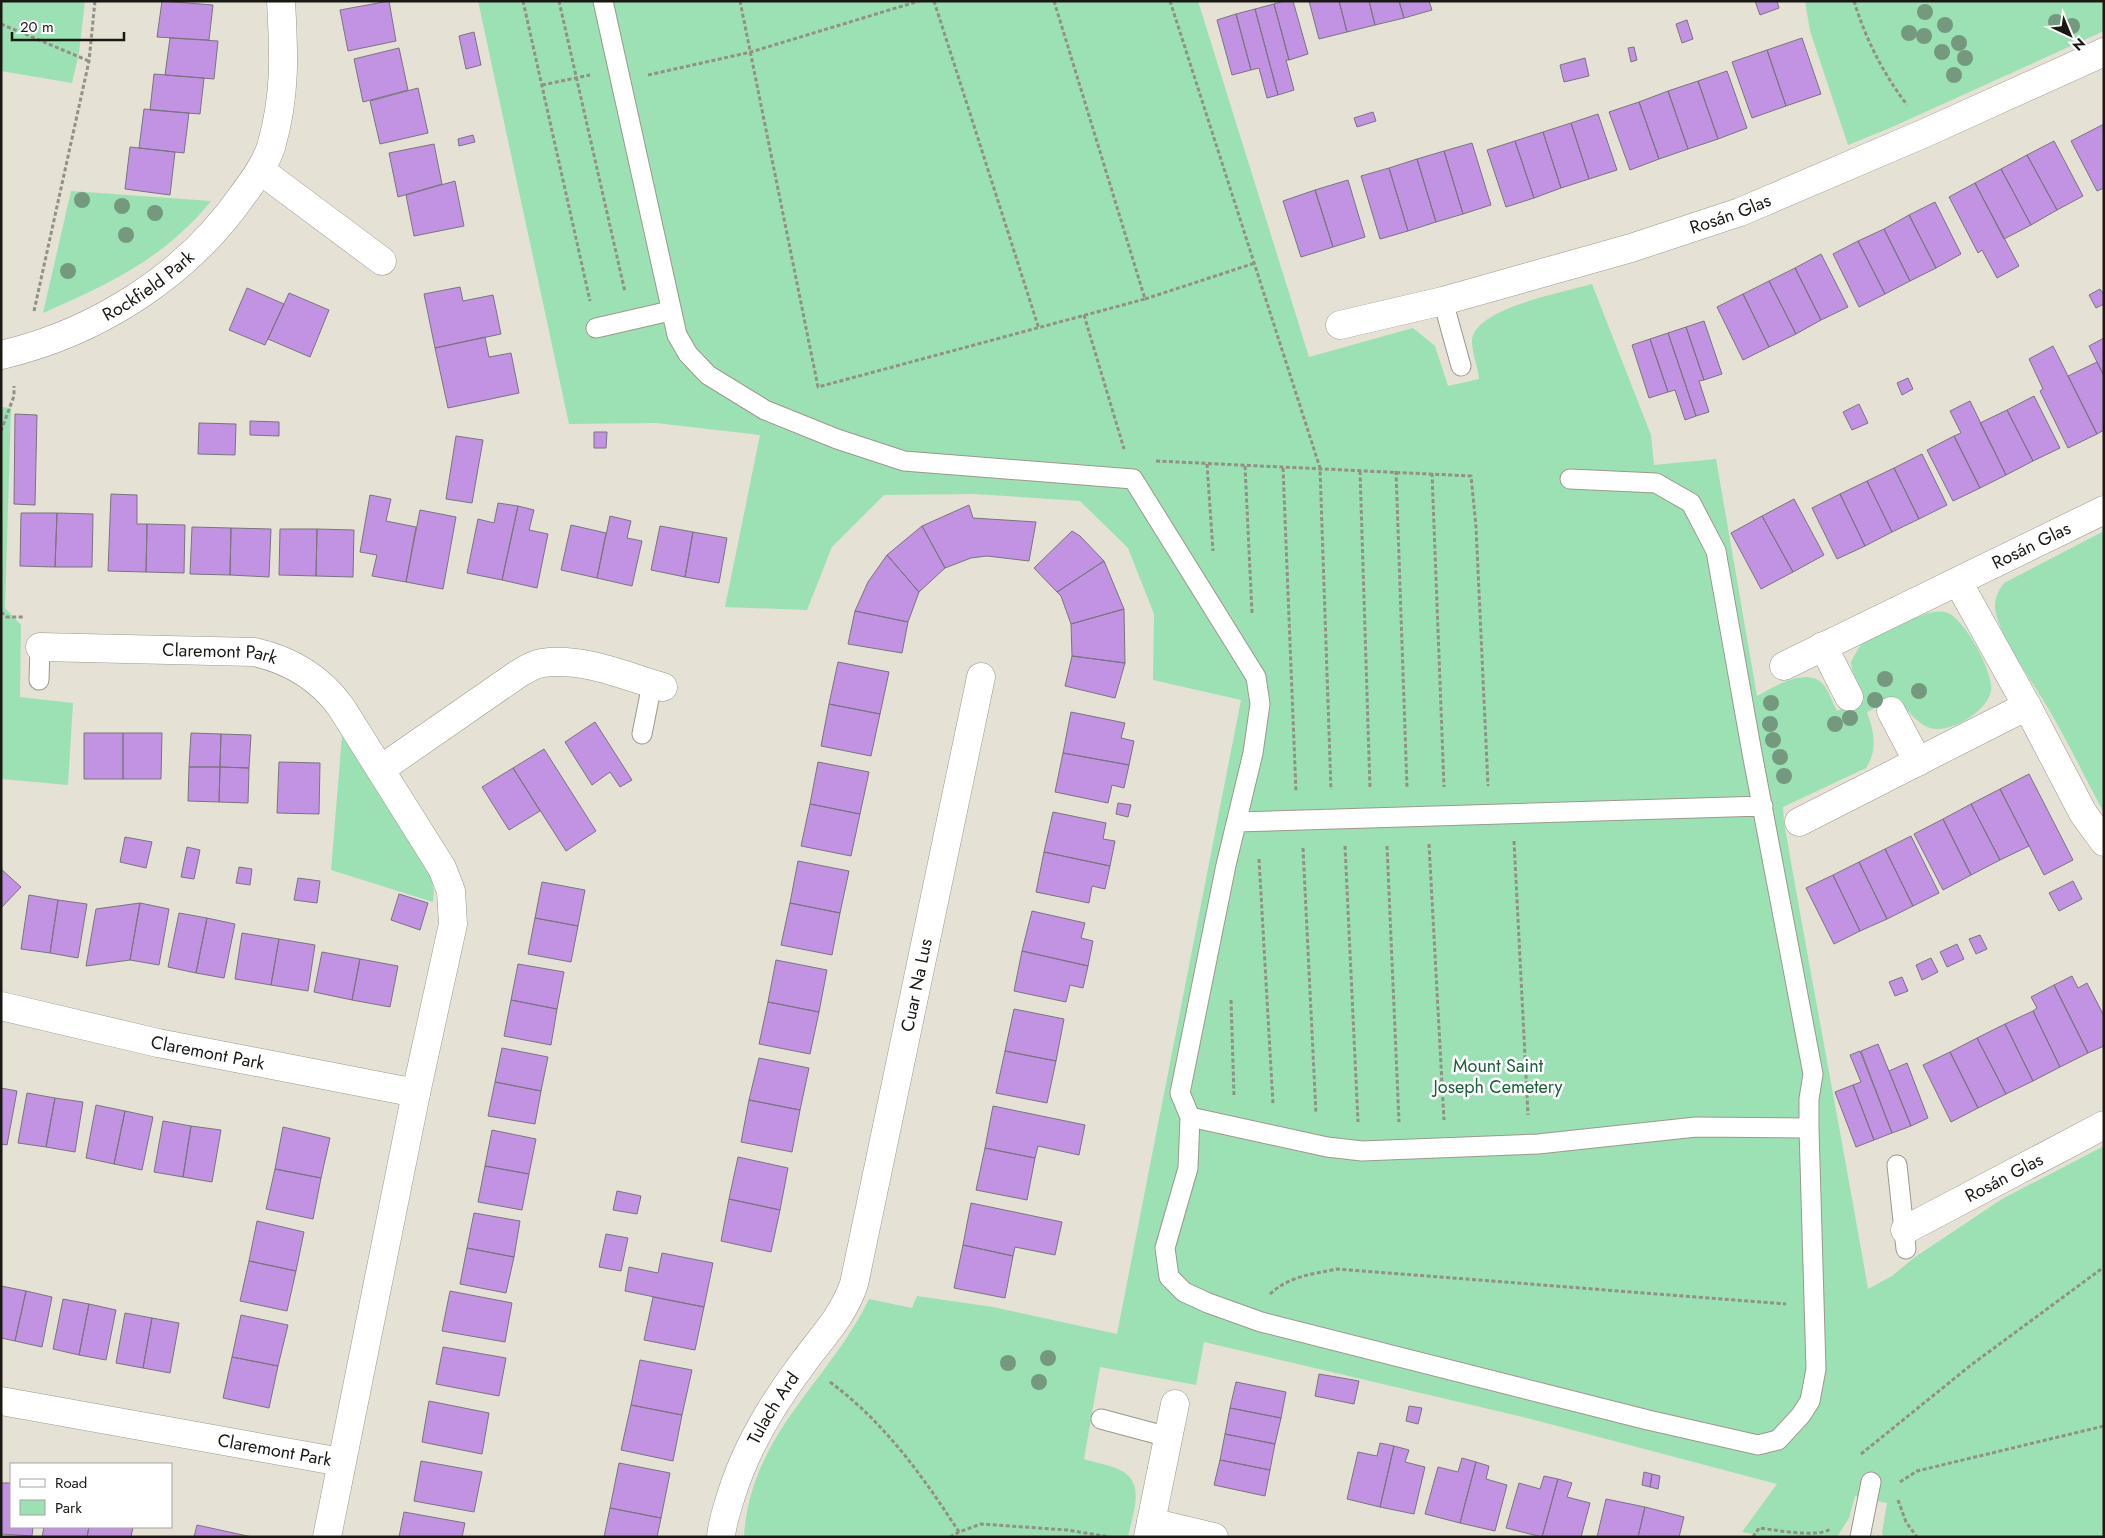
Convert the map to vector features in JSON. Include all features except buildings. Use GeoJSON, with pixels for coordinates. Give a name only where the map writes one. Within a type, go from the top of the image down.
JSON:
{"type":"FeatureCollection","features":[{"type":"Feature","properties":{"kind":"street","name":"Rockfield Park"},"geometry":{"type":"LineString","coordinates":[[7,354],[42,344],[110,313],[166,278],[214,233],[260,170],[270,149],[283,83],[284,56],[281,1]]}},
{"type":"Feature","properties":{"kind":"street","name":"Rosán Glas"},"geometry":{"type":"LineString","coordinates":[[1340,325],[1443,301],[1632,248],[1731,215],[1925,133],[2104,52]]}},
{"type":"Feature","properties":{"kind":"street"},"geometry":{"type":"LineString","coordinates":[[260,170],[382,261]]}},
{"type":"Feature","properties":{"kind":"street","name":"Rosán Glas"},"geometry":{"type":"LineString","coordinates":[[1784,666],[2104,510]]}},
{"type":"Feature","properties":{"kind":"street"},"geometry":{"type":"LineString","coordinates":[[1958,582],[2027,706],[2083,813],[2104,842]]}},
{"type":"Feature","properties":{"kind":"street"},"geometry":{"type":"LineString","coordinates":[[1823,646],[1849,697]]}},
{"type":"Feature","properties":{"kind":"street","name":"Claremont Park"},"geometry":{"type":"LineString","coordinates":[[40,647],[254,652],[273,657],[308,674],[322,685],[341,707],[434,853],[448,880],[453,903],[453,924],[416,1093],[327,1537]]}},
{"type":"Feature","properties":{"kind":"street"},"geometry":{"type":"LineString","coordinates":[[381,769],[518,674],[541,663],[570,663],[586,666],[657,686]]}},
{"type":"Feature","properties":{"kind":"street","name":"Cuar Na Lus"},"geometry":{"type":"LineString","coordinates":[[851,1294],[864,1242],[981,677]]}},
{"type":"Feature","properties":{"kind":"street"},"geometry":{"type":"LineString","coordinates":[[1799,822],[2027,706]]}},
{"type":"Feature","properties":{"kind":"street"},"geometry":{"type":"LineString","coordinates":[[1891,711],[1918,762]]}},
{"type":"Feature","properties":{"kind":"street","name":"Claremont Park"},"geometry":{"type":"LineString","coordinates":[[1,1006],[158,1043],[416,1093]]}},
{"type":"Feature","properties":{"kind":"street","name":"Rosán Glas"},"geometry":{"type":"LineString","coordinates":[[1905,1240],[2104,1125]]}},
{"type":"Feature","properties":{"kind":"street","name":"Tulach Ard"},"geometry":{"type":"LineString","coordinates":[[721,1537],[726,1512],[743,1459],[776,1401],[846,1308],[851,1294]]}},
{"type":"Feature","properties":{"kind":"street","name":"Claremont Park"},"geometry":{"type":"LineString","coordinates":[[1,1401],[341,1462]]}},
{"type":"Feature","properties":{"kind":"street"},"geometry":{"type":"LineString","coordinates":[[1175,1404],[1149,1530],[1214,1537]]}},
{"type":"Feature","properties":{"kind":"lane"},"geometry":{"type":"LineString","coordinates":[[603,1],[676,335],[688,354],[708,375],[765,410],[836,439],[904,461],[1133,478],[1256,677],[1260,704],[1253,752],[1226,865],[1180,1093],[1190,1117],[1188,1168],[1165,1248],[1169,1277],[1184,1292],[1208,1303],[1251,1318],[1638,1418],[1758,1445],[1778,1440],[1801,1414],[1810,1401],[1816,1369],[1808,1128],[1809,1099],[1813,1074],[1716,551],[1690,503],[1656,482],[1570,479]]}},
{"type":"Feature","properties":{"kind":"lane"},"geometry":{"type":"LineString","coordinates":[[1443,301],[1461,366]]}},
{"type":"Feature","properties":{"kind":"lane"},"geometry":{"type":"LineString","coordinates":[[596,328],[670,311]]}},
{"type":"Feature","properties":{"kind":"lane","name":"Claremont Park"},"geometry":{"type":"LineString","coordinates":[[39,680],[40,647]]}},
{"type":"Feature","properties":{"kind":"lane"},"geometry":{"type":"LineString","coordinates":[[642,734],[657,686]]}},
{"type":"Feature","properties":{"kind":"lane"},"geometry":{"type":"LineString","coordinates":[[1236,822],[1762,806]]}},
{"type":"Feature","properties":{"kind":"lane"},"geometry":{"type":"LineString","coordinates":[[1190,1117],[1317,1145],[1359,1151],[1530,1144],[1696,1127],[1808,1128]]}},
{"type":"Feature","properties":{"kind":"lane"},"geometry":{"type":"LineString","coordinates":[[1897,1165],[1905,1240]]}},
{"type":"Feature","properties":{"kind":"lane"},"geometry":{"type":"LineString","coordinates":[[1101,1419],[1168,1437]]}},
{"type":"Feature","properties":{"kind":"lane"},"geometry":{"type":"LineString","coordinates":[[1860,1537],[1871,1482]]}},
{"type":"Feature","properties":{"kind":"path"},"geometry":{"type":"LineString","coordinates":[[1,431],[14,396],[7,354],[32,320],[89,61],[95,1]]}},
{"type":"Feature","properties":{"kind":"path"},"geometry":{"type":"LineString","coordinates":[[523,1],[596,328]]}},
{"type":"Feature","properties":{"kind":"path"},"geometry":{"type":"LineString","coordinates":[[559,1],[632,319]]}},
{"type":"Feature","properties":{"kind":"path"},"geometry":{"type":"LineString","coordinates":[[740,1],[818,387],[1039,329],[1144,299],[1254,263]]}},
{"type":"Feature","properties":{"kind":"path"},"geometry":{"type":"LineString","coordinates":[[542,85],[577,78],[620,75],[751,52],[919,1]]}},
{"type":"Feature","properties":{"kind":"path"},"geometry":{"type":"LineString","coordinates":[[934,1],[1039,329]]}},
{"type":"Feature","properties":{"kind":"path"},"geometry":{"type":"LineString","coordinates":[[1054,1],[1144,299]]}},
{"type":"Feature","properties":{"kind":"path"},"geometry":{"type":"LineString","coordinates":[[1170,1],[1320,468],[1338,818],[1359,1151]]}},
{"type":"Feature","properties":{"kind":"path"},"geometry":{"type":"LineString","coordinates":[[1854,1],[1860,21],[1886,76],[1925,133]]}},
{"type":"Feature","properties":{"kind":"path"},"geometry":{"type":"LineString","coordinates":[[1,24],[89,61]]}},
{"type":"Feature","properties":{"kind":"path"},"geometry":{"type":"LineString","coordinates":[[1084,315],[1133,478],[1150,461],[1471,476],[1476,527],[1489,814],[1514,837],[1530,1144]]}},
{"type":"Feature","properties":{"kind":"path"},"geometry":{"type":"LineString","coordinates":[[1208,464],[1213,553]]}},
{"type":"Feature","properties":{"kind":"path"},"geometry":{"type":"LineString","coordinates":[[1245,466],[1253,620]]}},
{"type":"Feature","properties":{"kind":"path"},"geometry":{"type":"LineString","coordinates":[[1283,468],[1317,1145]]}},
{"type":"Feature","properties":{"kind":"path"},"geometry":{"type":"LineString","coordinates":[[1360,471],[1378,817],[1400,1150]]}},
{"type":"Feature","properties":{"kind":"path"},"geometry":{"type":"LineString","coordinates":[[1396,471],[1408,816]]}},
{"type":"Feature","properties":{"kind":"path"},"geometry":{"type":"LineString","coordinates":[[1432,473],[1436,815],[1445,1148]]}},
{"type":"Feature","properties":{"kind":"path"},"geometry":{"type":"LineString","coordinates":[[1257,820],[1275,1136]]}},
{"type":"Feature","properties":{"kind":"path"},"geometry":{"type":"LineString","coordinates":[[2104,1267],[1971,1365],[1860,1455],[1848,1476],[1893,1486],[1917,1471],[2104,1426]]}},
{"type":"Feature","properties":{"kind":"path"},"geometry":{"type":"LineString","coordinates":[[1251,1318],[1265,1299],[1279,1285],[1302,1275],[1337,1269],[1814,1306]]}},
{"type":"Feature","properties":{"kind":"path"},"geometry":{"type":"LineString","coordinates":[[803,1363],[842,1392],[897,1444],[930,1488],[959,1532]]}},
{"type":"Feature","properties":{"kind":"path"},"geometry":{"type":"LineString","coordinates":[[1893,1486],[1906,1522],[1917,1537]]}},
{"type":"Feature","properties":{"kind":"path"},"geometry":{"type":"LineString","coordinates":[[950,1537],[981,1524],[1066,1530],[1110,1537]]}},
{"type":"Feature","properties":{"kind":"path"},"geometry":{"type":"LineString","coordinates":[[1753,1537],[1759,1528],[1816,1534],[1828,1531],[1834,1525]]}},
{"type":"Feature","properties":{"kind":"green space"},"geometry":{"type":"Polygon","coordinates":[[[1,1],[85,1],[79,53],[72,83],[1,71],[1,1]]]}},
{"type":"Feature","properties":{"kind":"green space","name":"Mount Saint Joseph Cemetery"},"geometry":{"type":"Polygon","coordinates":[[[478,1],[1198,1],[1309,357],[1413,328],[1435,346],[1448,386],[1479,379],[1472,341],[1476,329],[1488,319],[1523,303],[1592,284],[1651,435],[1654,465],[1716,459],[1757,696],[1790,680],[1808,677],[1816,679],[1823,684],[1837,711],[1864,700],[1852,670],[1851,662],[1859,647],[1866,640],[1883,631],[1931,612],[1948,613],[1955,618],[1970,636],[1988,672],[1991,691],[1982,707],[1975,714],[1955,725],[1936,729],[1927,727],[1918,721],[1897,698],[1867,712],[1874,740],[1870,761],[1866,768],[1783,807],[1784,822],[1868,1289],[1892,1276],[1915,1257],[2002,1199],[2104,1146],[2104,1537],[1883,1537],[1887,1503],[1855,1496],[1849,1518],[1837,1537],[1767,1537],[1742,1532],[1777,1484],[1527,1418],[1204,1342],[1196,1385],[1100,1367],[1084,1459],[1122,1471],[1134,1484],[1136,1492],[1134,1510],[1128,1537],[744,1537],[749,1501],[760,1468],[775,1439],[793,1411],[833,1358],[869,1299],[912,1308],[917,1296],[993,1307],[1117,1334],[1241,700],[1153,680],[1154,614],[1128,548],[1080,501],[975,494],[884,495],[832,547],[807,610],[725,607],[760,435],[656,423],[569,424],[478,1]]]}},
{"type":"Feature","properties":{"kind":"green space"},"geometry":{"type":"Polygon","coordinates":[[[1805,1],[2104,1],[2104,31],[1848,145],[1810,31],[1805,1]]]}},
{"type":"Feature","properties":{"kind":"green space"},"geometry":{"type":"Polygon","coordinates":[[[71,191],[211,201],[175,238],[134,268],[91,291],[43,313],[71,191]]]}},
{"type":"Feature","properties":{"kind":"green space"},"geometry":{"type":"Polygon","coordinates":[[[1,407],[11,408],[5,608],[21,625],[20,697],[73,703],[68,785],[1,779],[1,407]]]}},
{"type":"Feature","properties":{"kind":"green space"},"geometry":{"type":"Polygon","coordinates":[[[2104,531],[2104,813],[2048,708],[2005,637],[1996,614],[1995,601],[2004,583],[2104,531]]]}},
{"type":"Feature","properties":{"kind":"green space"},"geometry":{"type":"Polygon","coordinates":[[[342,736],[431,877],[434,892],[433,902],[331,870],[342,736]]]}}]}
